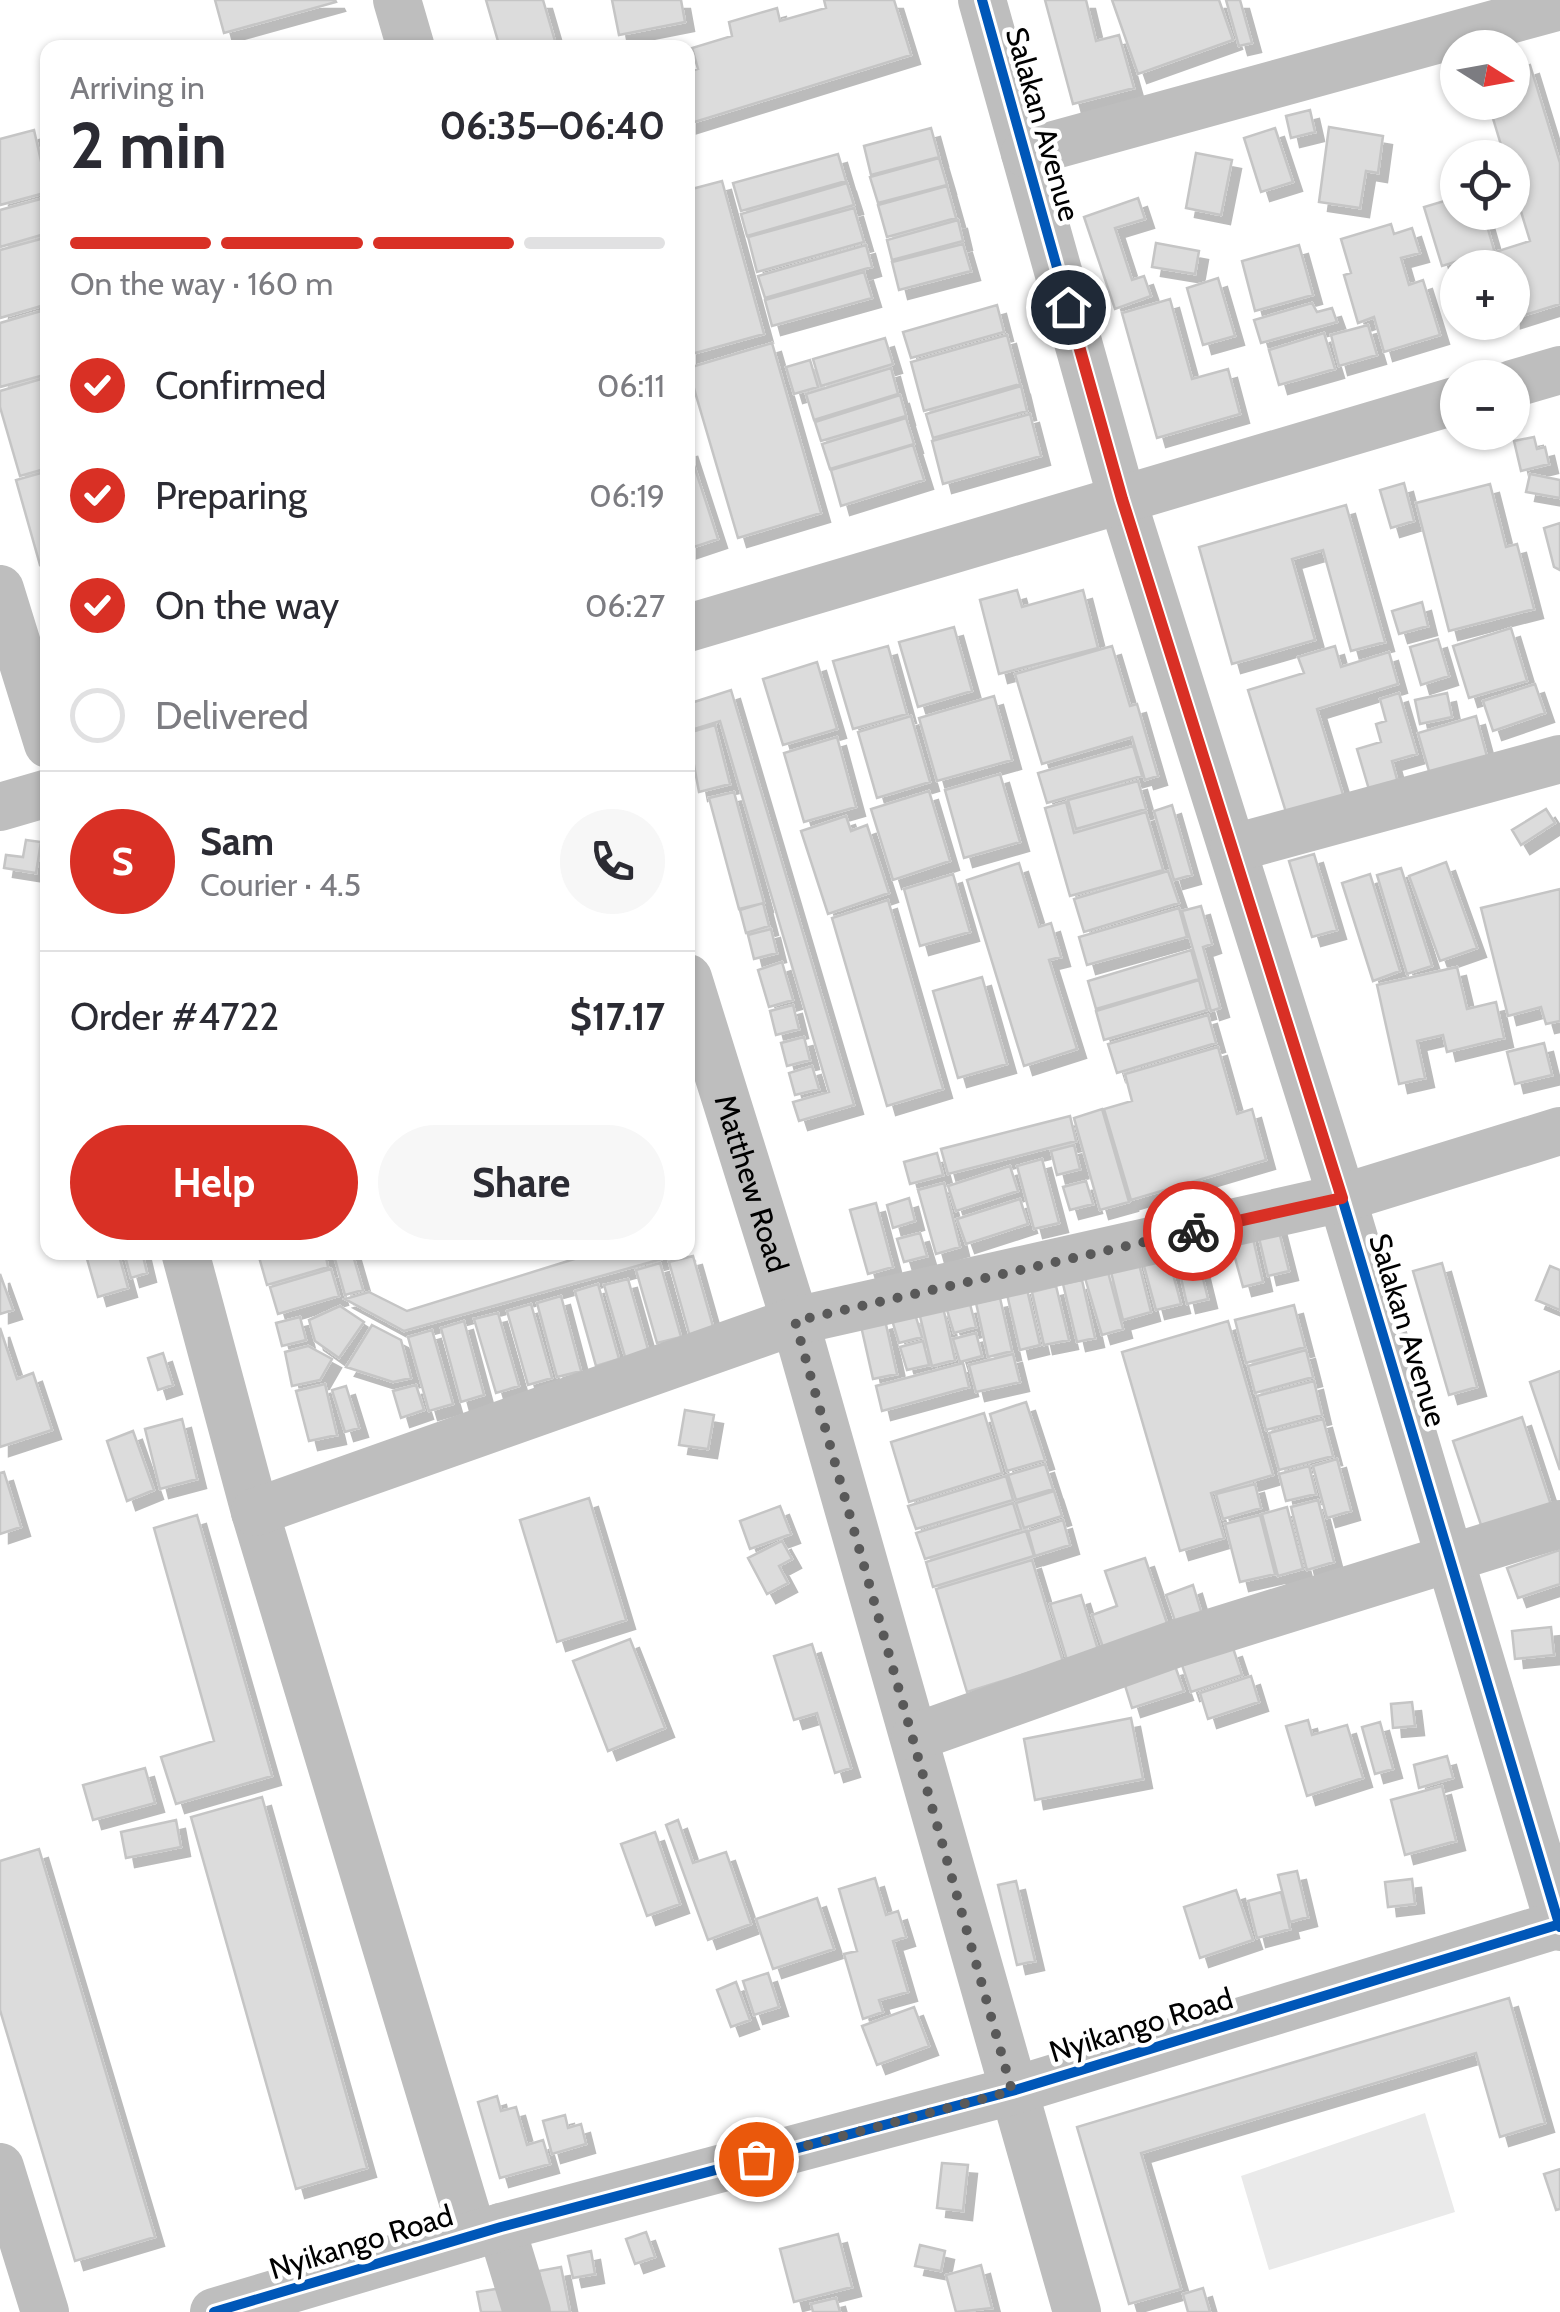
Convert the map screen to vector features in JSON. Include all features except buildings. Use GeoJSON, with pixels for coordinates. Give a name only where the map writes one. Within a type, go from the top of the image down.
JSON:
{"type":"FeatureCollection","features":[{"type":"Feature","properties":{"kind":"street"},"geometry":{"type":"LineString","coordinates":[[398,0],[409,40]]}},
{"type":"Feature","properties":{"kind":"street","name":"Salakan Avenue"},"geometry":{"type":"LineString","coordinates":[[982,0],[1122,499],[1342,1198],[1560,1925]]}},
{"type":"Feature","properties":{"kind":"street"},"geometry":{"type":"LineString","coordinates":[[1025,153],[1560,6]]}},
{"type":"Feature","properties":{"kind":"street"},"geometry":{"type":"LineString","coordinates":[[1530,379],[1560,370]]}},
{"type":"Feature","properties":{"kind":"street"},"geometry":{"type":"LineString","coordinates":[[695,626],[1440,405]]}},
{"type":"Feature","properties":{"kind":"street"},"geometry":{"type":"LineString","coordinates":[[0,588],[40,718]]}},
{"type":"Feature","properties":{"kind":"street"},"geometry":{"type":"LineString","coordinates":[[1234,848],[1560,760]]}},
{"type":"Feature","properties":{"kind":"street"},"geometry":{"type":"LineString","coordinates":[[0,807],[40,794]]}},
{"type":"Feature","properties":{"kind":"street","name":"Matthew Road"},"geometry":{"type":"LineString","coordinates":[[695,1000],[795,1321],[1077,2312]]}},
{"type":"Feature","properties":{"kind":"street"},"geometry":{"type":"LineString","coordinates":[[255,1512],[795,1321],[1342,1198],[1560,1131]]}},
{"type":"Feature","properties":{"kind":"street"},"geometry":{"type":"LineString","coordinates":[[187,1260],[255,1512],[487,2231],[527,2312]]}},
{"type":"Feature","properties":{"kind":"street"},"geometry":{"type":"LineString","coordinates":[[915,1738],[1178,1643],[1560,1524]]}},
{"type":"Feature","properties":{"kind":"street","name":"Nyikango Road"},"geometry":{"type":"LineString","coordinates":[[214,2312],[487,2231],[1012,2091],[1560,1925]]}},
{"type":"Feature","properties":{"kind":"street"},"geometry":{"type":"LineString","coordinates":[[0,2167],[45,2312]]}},
{"type":"Feature","properties":{"kind":"shaded area"},"geometry":{"type":"Polygon","coordinates":[[[1425,2113],[1455,2212],[1269,2270],[1241,2176],[1425,2113]]]}},
{"type":"Feature","properties":{"kind":"cycle path"},"geometry":{"type":"LineString","coordinates":[[982,0],[1122,499],[1342,1198],[1560,1927]]}},
{"type":"Feature","properties":{"kind":"cycle path"},"geometry":{"type":"LineString","coordinates":[[214,2312],[501,2227],[1012,2091],[1560,1924]]}},
{"type":"Feature","properties":{"kind":"way so far"},"geometry":{"type":"LineString","coordinates":[[756,2159],[1012,2091],[795,1321],[1193,1231]]}},
{"type":"Feature","properties":{"kind":"route"},"geometry":{"type":"LineString","coordinates":[[1068,307],[1122,499],[1342,1198],[1193,1231]]}}]}
